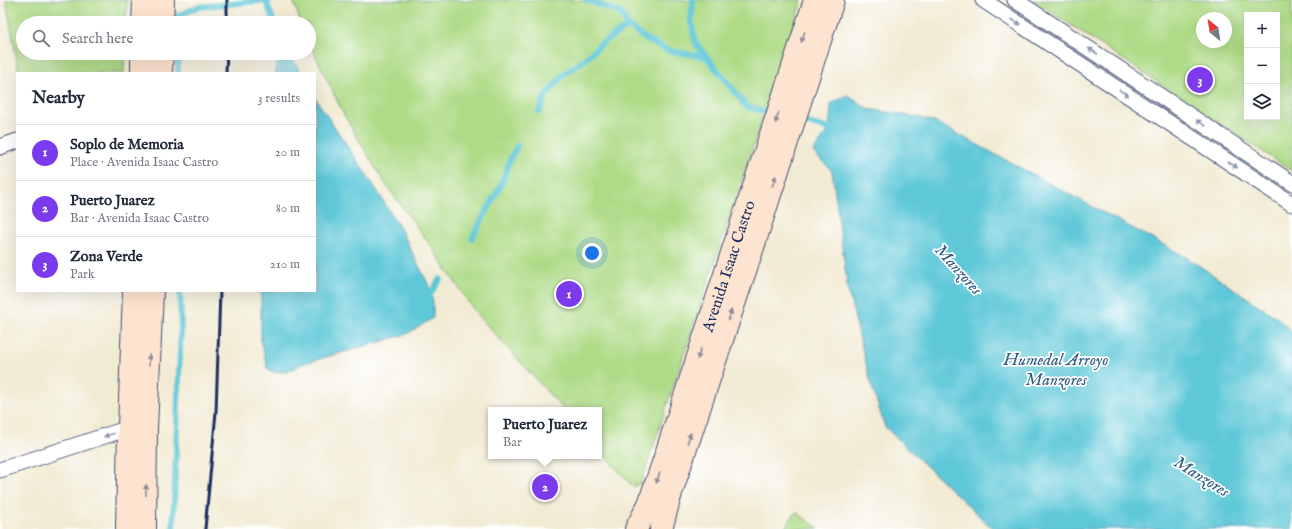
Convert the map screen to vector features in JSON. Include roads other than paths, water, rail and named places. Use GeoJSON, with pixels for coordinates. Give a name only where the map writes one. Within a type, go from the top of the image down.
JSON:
{"type":"FeatureCollection","features":[{"type":"Feature","properties":{"kind":"main road"},"geometry":{"type":"LineString","coordinates":[[143,16],[144,0]]}},
{"type":"Feature","properties":{"kind":"main road"},"geometry":{"type":"LineString","coordinates":[[162,16],[163,0]]}},
{"type":"Feature","properties":{"kind":"main road","name":"Avenida Isaac Castro"},"geometry":{"type":"LineString","coordinates":[[798,81],[815,0]]}},
{"type":"Feature","properties":{"kind":"main road","name":"Avenida Isaac Castro"},"geometry":{"type":"LineString","coordinates":[[636,529],[649,504],[754,214],[798,81],[833,0]]}},
{"type":"Feature","properties":{"kind":"main road"},"geometry":{"type":"LineString","coordinates":[[142,60],[142,72]]}},
{"type":"Feature","properties":{"kind":"main road"},"geometry":{"type":"LineString","coordinates":[[161,72],[162,60]]}},
{"type":"Feature","properties":{"kind":"main road","name":"Avenida Isaac Castro"},"geometry":{"type":"LineString","coordinates":[[662,529],[671,493],[754,214]]}},
{"type":"Feature","properties":{"kind":"main road"},"geometry":{"type":"LineString","coordinates":[[134,292],[138,429],[145,529]]}},
{"type":"Feature","properties":{"kind":"main road"},"geometry":{"type":"LineString","coordinates":[[127,529],[152,292]]}},
{"type":"Feature","properties":{"kind":"street"},"geometry":{"type":"LineString","coordinates":[[984,0],[1292,204]]}},
{"type":"Feature","properties":{"kind":"street"},"geometry":{"type":"LineString","coordinates":[[1015,0],[1292,183]]}},
{"type":"Feature","properties":{"kind":"street"},"geometry":{"type":"LineString","coordinates":[[0,147],[16,141]]}},
{"type":"Feature","properties":{"kind":"street"},"geometry":{"type":"LineString","coordinates":[[0,470],[138,429]]}},
{"type":"Feature","properties":{"kind":"water"},"geometry":{"type":"Polygon","coordinates":[[[277,60],[294,60],[300,72],[275,72],[277,60]]]}},
{"type":"Feature","properties":{"kind":"water","name":"Humedal Arroyo Manzores"},"geometry":{"type":"Polygon","coordinates":[[[847,95],[868,109],[922,118],[937,123],[1186,257],[1279,319],[1292,332],[1292,529],[993,529],[885,427],[871,384],[848,290],[832,171],[813,152],[829,129],[831,104],[847,95]]]}},
{"type":"Feature","properties":{"kind":"water"},"geometry":{"type":"Polygon","coordinates":[[[316,99],[371,181],[401,230],[428,284],[433,302],[433,318],[407,334],[302,364],[288,372],[273,372],[266,367],[267,364],[261,343],[261,292],[316,292],[316,99]]]}},
{"type":"Feature","properties":{"kind":"waterway"},"geometry":{"type":"LineString","coordinates":[[177,16],[199,7],[269,0]]}},
{"type":"Feature","properties":{"kind":"waterway"},"geometry":{"type":"LineString","coordinates":[[586,0],[621,13],[628,26]]}},
{"type":"Feature","properties":{"kind":"waterway","name":"Manzores"},"geometry":{"type":"LineString","coordinates":[[693,0],[691,21],[696,44],[747,107],[773,114]]}},
{"type":"Feature","properties":{"kind":"waterway"},"geometry":{"type":"LineString","coordinates":[[266,1],[271,16]]}},
{"type":"Feature","properties":{"kind":"waterway"},"geometry":{"type":"LineString","coordinates":[[539,112],[547,94],[563,75],[582,62],[601,44],[628,26],[647,40],[669,51],[706,57]]}},
{"type":"Feature","properties":{"kind":"waterway"},"geometry":{"type":"LineString","coordinates":[[178,60],[178,72]]}},
{"type":"Feature","properties":{"kind":"waterway","name":"Manzores"},"geometry":{"type":"LineString","coordinates":[[798,120],[829,129],[834,135]]}},
{"type":"Feature","properties":{"kind":"waterway"},"geometry":{"type":"LineString","coordinates":[[472,238],[501,185],[511,157],[517,146]]}},
{"type":"Feature","properties":{"kind":"waterway"},"geometry":{"type":"LineString","coordinates":[[425,297],[429,296],[440,279]]}},
{"type":"Feature","properties":{"kind":"waterway"},"geometry":{"type":"LineString","coordinates":[[173,529],[181,325],[180,292]]}},
{"type":"Feature","properties":{"kind":"railway"},"geometry":{"type":"LineString","coordinates":[[227,0],[227,16]]}},
{"type":"Feature","properties":{"kind":"railway"},"geometry":{"type":"LineString","coordinates":[[226,72],[227,60]]}},
{"type":"Feature","properties":{"kind":"railway"},"geometry":{"type":"LineString","coordinates":[[205,529],[216,412],[220,292]]}},
{"type":"Feature","properties":{"kind":"place","name":"Zona Verde"},"geometry":{"type":"Point","coordinates":[1200,80]}},
{"type":"Feature","properties":{"kind":"place","name":"Soplo de Memoria"},"geometry":{"type":"Point","coordinates":[569,294]}},
{"type":"Feature","properties":{"kind":"place","name":"Puerto Juarez"},"geometry":{"type":"Point","coordinates":[545,487]}}]}
